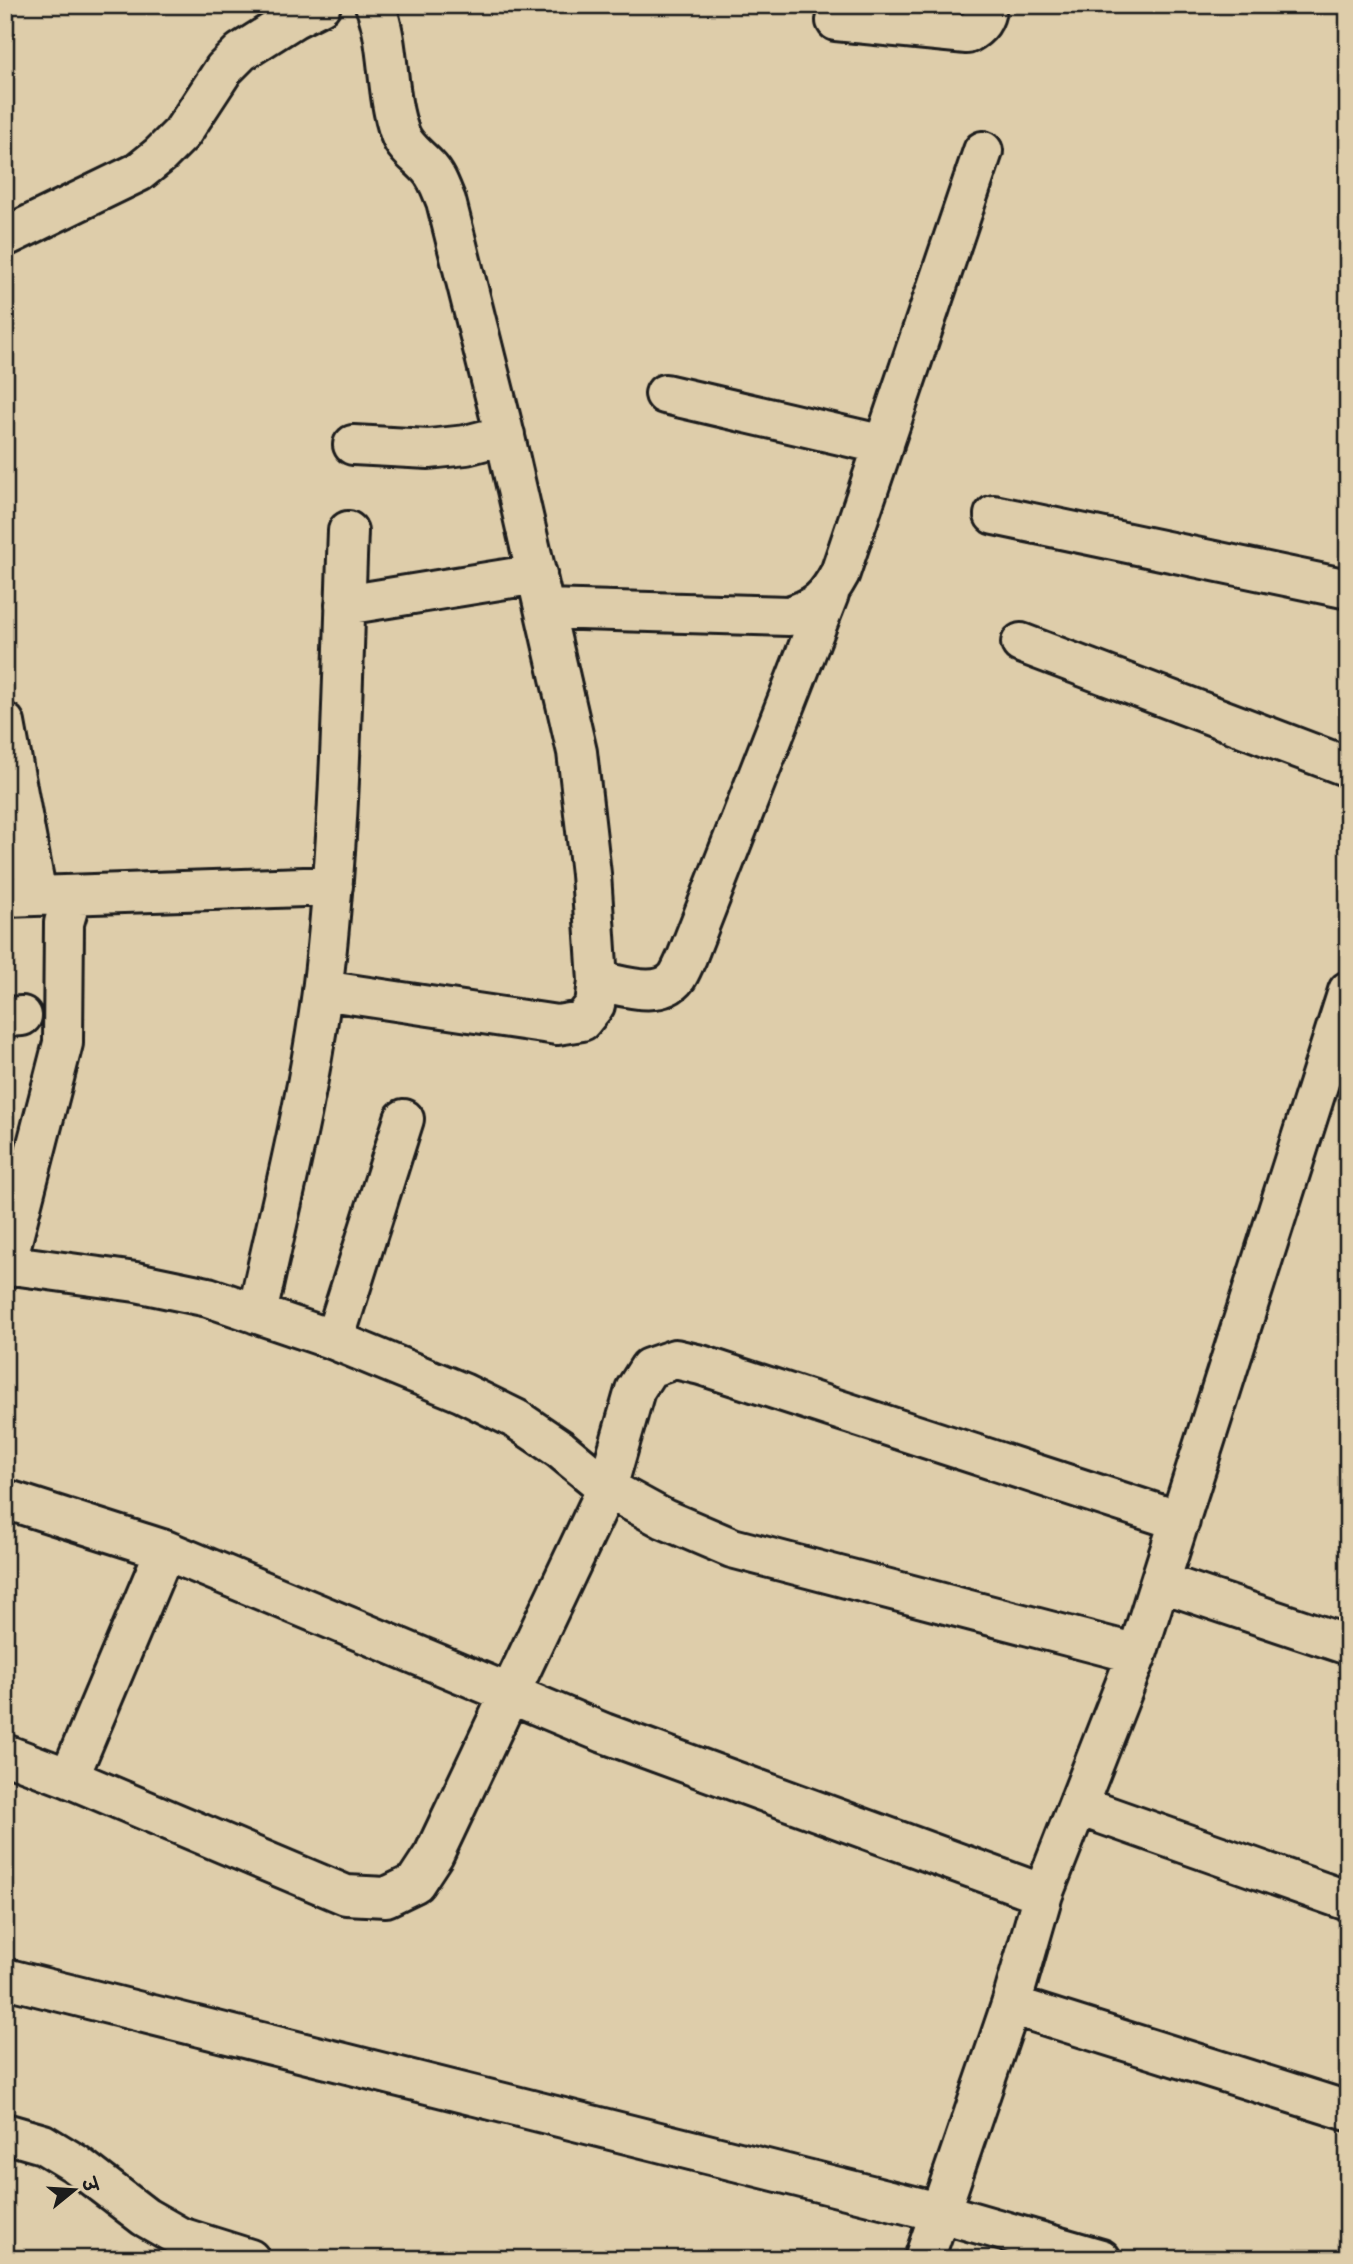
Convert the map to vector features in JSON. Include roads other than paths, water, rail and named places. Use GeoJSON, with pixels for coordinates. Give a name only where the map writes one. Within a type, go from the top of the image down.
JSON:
{"type":"FeatureCollection","features":[{"type":"Feature","properties":{"kind":"street"},"geometry":{"type":"LineString","coordinates":[[5,237],[139,172],[182,132],[224,69],[241,52],[321,5]]}},
{"type":"Feature","properties":{"kind":"street"},"geometry":{"type":"LineString","coordinates":[[322,990],[557,1025],[582,1021],[595,1006],[598,981],[591,874],[577,752],[541,592],[446,201],[430,168],[411,152],[401,138],[395,117],[383,30],[375,5]]}},
{"type":"Feature","properties":{"kind":"street"},"geometry":{"type":"LineString","coordinates":[[836,21],[967,34],[978,28],[986,16],[987,5]]}},
{"type":"Feature","properties":{"kind":"street"},"geometry":{"type":"LineString","coordinates":[[598,981],[662,989],[676,979],[687,957],[829,594],[840,573],[983,151]]}},
{"type":"Feature","properties":{"kind":"street"},"geometry":{"type":"LineString","coordinates":[[665,394],[884,445]]}},
{"type":"Feature","properties":{"kind":"street"},"geometry":{"type":"LineString","coordinates":[[353,446],[429,449],[505,436]]}},
{"type":"Feature","properties":{"kind":"street"},"geometry":{"type":"LineString","coordinates":[[993,515],[1348,589]]}},
{"type":"Feature","properties":{"kind":"street"},"geometry":{"type":"LineString","coordinates":[[257,1314],[309,1072],[322,990],[334,886],[348,531]]}},
{"type":"Feature","properties":{"kind":"street"},"geometry":{"type":"LineString","coordinates":[[345,605],[541,592],[789,616],[809,610],[829,594]]}},
{"type":"Feature","properties":{"kind":"street"},"geometry":{"type":"LineString","coordinates":[[1021,643],[1348,767]]}},
{"type":"Feature","properties":{"kind":"street"},"geometry":{"type":"LineString","coordinates":[[5,723],[38,896],[64,923],[63,1043],[6,1266],[136,1282],[208,1297],[334,1340],[463,1393],[516,1419],[560,1449],[607,1488],[664,1519],[732,1548],[1137,1654]]}},
{"type":"Feature","properties":{"kind":"street"},"geometry":{"type":"LineString","coordinates":[[38,896],[334,886]]}},
{"type":"Feature","properties":{"kind":"street"},"geometry":{"type":"LineString","coordinates":[[923,2259],[1011,2005],[1043,1894],[1137,1654],[1348,991]]}},
{"type":"Feature","properties":{"kind":"street"},"geometry":{"type":"LineString","coordinates":[[334,1340],[404,1119]]}},
{"type":"Feature","properties":{"kind":"street"},"geometry":{"type":"LineString","coordinates":[[5,1754],[69,1778],[345,1895],[386,1897],[415,1882],[433,1854],[607,1488],[635,1390],[649,1368],[675,1359],[701,1365],[1180,1521]]}},
{"type":"Feature","properties":{"kind":"street"},"geometry":{"type":"LineString","coordinates":[[5,1499],[165,1550],[604,1733],[1043,1894]]}},
{"type":"Feature","properties":{"kind":"street"},"geometry":{"type":"LineString","coordinates":[[69,1778],[165,1550]]}},
{"type":"Feature","properties":{"kind":"street"},"geometry":{"type":"LineString","coordinates":[[1160,1582],[1348,1645]]}},
{"type":"Feature","properties":{"kind":"street"},"geometry":{"type":"LineString","coordinates":[[1079,1806],[1348,1901]]}},
{"type":"Feature","properties":{"kind":"street"},"geometry":{"type":"LineString","coordinates":[[5,1978],[939,2212],[1101,2259]]}},
{"type":"Feature","properties":{"kind":"street"},"geometry":{"type":"LineString","coordinates":[[1011,2005],[1348,2111]]}},
{"type":"Feature","properties":{"kind":"street"},"geometry":{"type":"LineString","coordinates":[[5,2133],[43,2144],[76,2165],[145,2217],[180,2237],[250,2259]]}}]}
